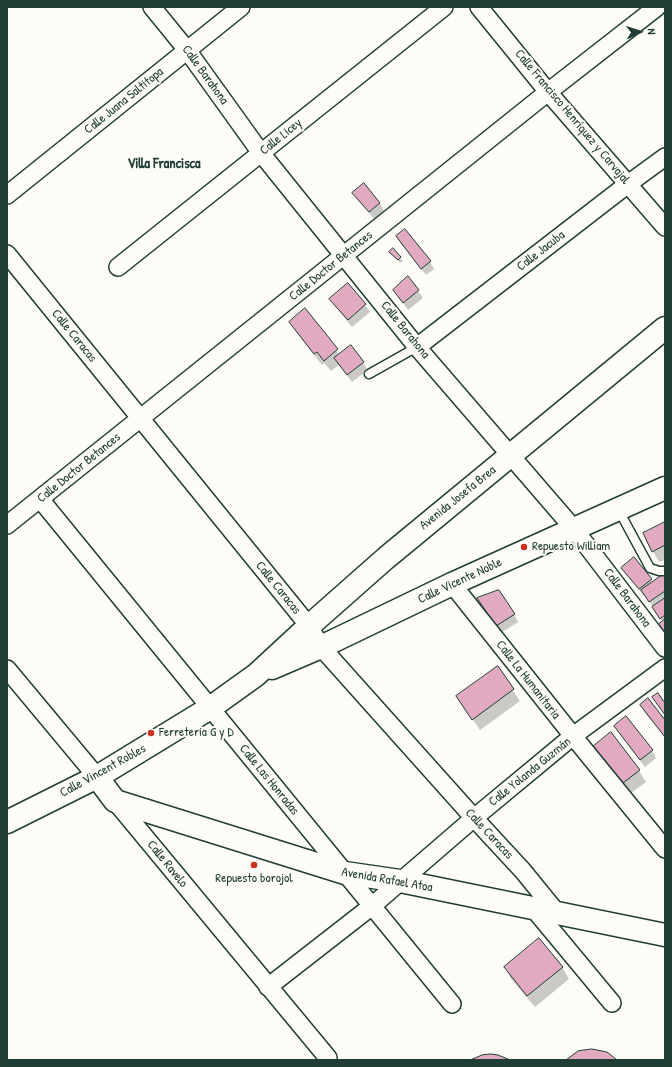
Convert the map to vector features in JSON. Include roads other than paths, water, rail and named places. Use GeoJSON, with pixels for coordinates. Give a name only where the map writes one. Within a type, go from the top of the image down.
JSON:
{"type":"FeatureCollection","features":[{"type":"Feature","properties":{"kind":"main road","name":"Avenida Josefa Brea"},"geometry":{"type":"LineString","coordinates":[[256,675],[386,558],[665,328]]}},
{"type":"Feature","properties":{"kind":"main road","name":"Calle Vicente Noble"},"geometry":{"type":"LineString","coordinates":[[256,675],[321,647],[452,584],[665,488]]}},
{"type":"Feature","properties":{"kind":"main road","name":"Calle Vincent Robles"},"geometry":{"type":"LineString","coordinates":[[7,822],[97,777],[210,708],[256,675]]}},
{"type":"Feature","properties":{"kind":"main road","name":"Calle Ravelo"},"geometry":{"type":"LineString","coordinates":[[97,777],[115,801]]}},
{"type":"Feature","properties":{"kind":"main road","name":"Avenida Rafael Atoa"},"geometry":{"type":"LineString","coordinates":[[115,801],[345,873],[400,881],[665,935]]}},
{"type":"Feature","properties":{"kind":"street","name":"Calle Barahona"},"geometry":{"type":"LineString","coordinates":[[152,7],[187,50],[261,153],[417,347],[574,529],[665,648]]}},
{"type":"Feature","properties":{"kind":"street","name":"Calle Juana Saltitopa"},"geometry":{"type":"LineString","coordinates":[[7,195],[241,7]]}},
{"type":"Feature","properties":{"kind":"street","name":"Calle Licey"},"geometry":{"type":"LineString","coordinates":[[118,267],[444,7]]}},
{"type":"Feature","properties":{"kind":"street","name":"Calle Francisco Henríquez y Carvajal"},"geometry":{"type":"LineString","coordinates":[[479,7],[548,92],[665,227]]}},
{"type":"Feature","properties":{"kind":"street","name":"Calle Doctor Betances"},"geometry":{"type":"LineString","coordinates":[[7,526],[548,92],[657,7]]}},
{"type":"Feature","properties":{"kind":"street","name":"Calle Jacuba"},"geometry":{"type":"LineString","coordinates":[[417,347],[665,157]]}},
{"type":"Feature","properties":{"kind":"street","name":"Calle Caracas"},"geometry":{"type":"LineString","coordinates":[[7,254],[309,626],[321,647],[523,871],[558,914]]}},
{"type":"Feature","properties":{"kind":"street","name":"Calle Las Honradas"},"geometry":{"type":"LineString","coordinates":[[40,499],[452,1004]]}},
{"type":"Feature","properties":{"kind":"street","name":"Calle La Humanitaria"},"geometry":{"type":"LineString","coordinates":[[452,584],[665,849]]}},
{"type":"Feature","properties":{"kind":"street","name":"Calle Yolanda Guzmán"},"geometry":{"type":"LineString","coordinates":[[268,987],[372,906],[474,818],[573,736],[665,668]]}},
{"type":"Feature","properties":{"kind":"street","name":"Calle Ravelo"},"geometry":{"type":"LineString","coordinates":[[7,669],[97,777]]}},
{"type":"Feature","properties":{"kind":"street","name":"Calle Ravelo"},"geometry":{"type":"LineString","coordinates":[[115,801],[328,1058]]}},
{"type":"Feature","properties":{"kind":"street"},"geometry":{"type":"LineString","coordinates":[[534,909],[612,1003]]}},
{"type":"Feature","properties":{"kind":"lane"},"geometry":{"type":"LineString","coordinates":[[369,374],[417,347]]}},
{"type":"Feature","properties":{"kind":"lane"},"geometry":{"type":"LineString","coordinates":[[618,509],[650,568],[665,571]]}},
{"type":"Feature","properties":{"kind":"place","name":"Repuesto William"},"geometry":{"type":"Point","coordinates":[524,547]}},
{"type":"Feature","properties":{"kind":"place","name":"Ferretería G y D"},"geometry":{"type":"Point","coordinates":[151,733]}},
{"type":"Feature","properties":{"kind":"place","name":"Repuesto borojol"},"geometry":{"type":"Point","coordinates":[254,865]}},
{"type":"Feature","properties":{"kind":"district","name":"Villa Francisca"},"geometry":{"type":"Point","coordinates":[164,164]}}]}
